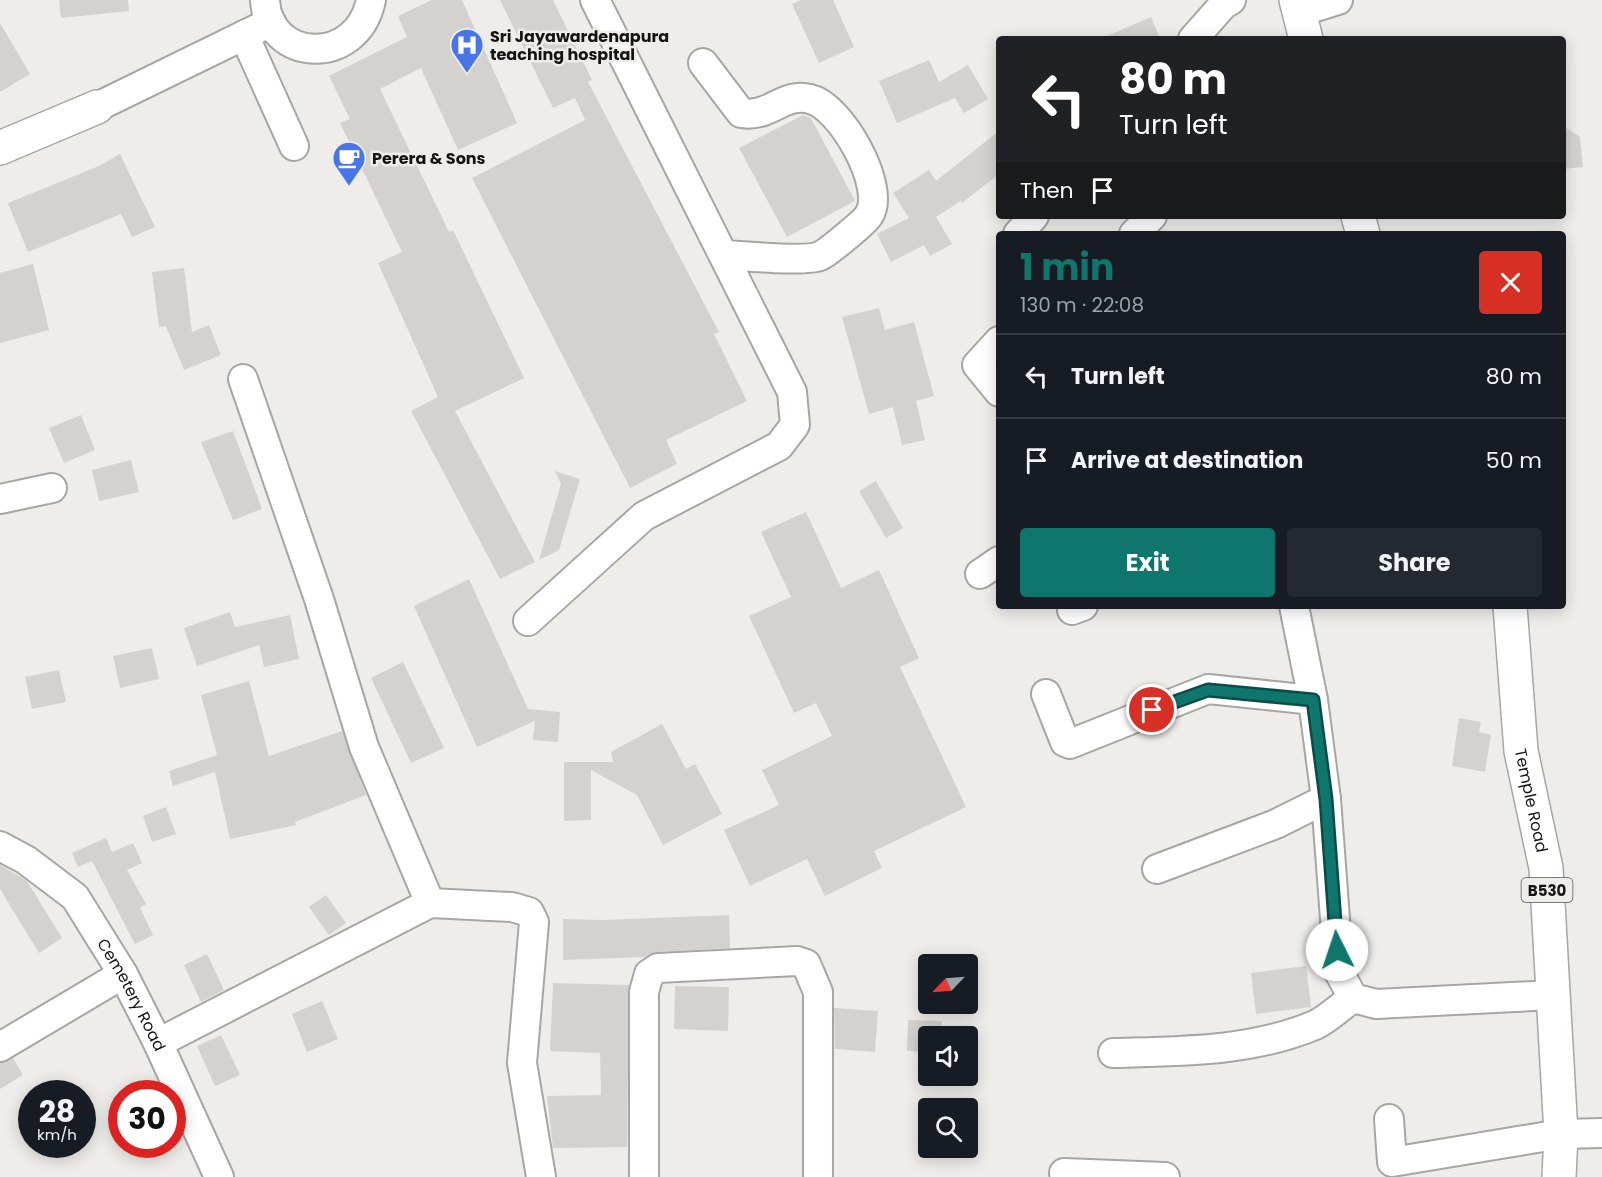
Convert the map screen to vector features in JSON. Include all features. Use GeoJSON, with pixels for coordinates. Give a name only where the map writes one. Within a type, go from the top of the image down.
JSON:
{"type":"FeatureCollection","features":[{"type":"Feature","properties":{"kind":"main road"},"geometry":{"type":"LineString","coordinates":[[0,148],[97,107]]}},
{"type":"Feature","properties":{"kind":"main road","name":"Temple Road"},"geometry":{"type":"LineString","coordinates":[[1510,609],[1521,751],[1546,868],[1561,1134],[1559,1177]]}},
{"type":"Feature","properties":{"kind":"street"},"geometry":{"type":"LineString","coordinates":[[97,107],[244,35],[268,11],[282,35],[296,45],[313,50],[330,48],[346,42],[359,31],[368,16],[371,0]]}},
{"type":"Feature","properties":{"kind":"street"},"geometry":{"type":"LineString","coordinates":[[528,621],[644,516],[779,446],[795,425],[792,392],[595,0]]}},
{"type":"Feature","properties":{"kind":"street"},"geometry":{"type":"LineString","coordinates":[[1196,36],[1231,0]]}},
{"type":"Feature","properties":{"kind":"street"},"geometry":{"type":"LineString","coordinates":[[1301,17],[1338,0]]}},
{"type":"Feature","properties":{"kind":"street"},"geometry":{"type":"LineString","coordinates":[[244,35],[294,146]]}},
{"type":"Feature","properties":{"kind":"street"},"geometry":{"type":"LineString","coordinates":[[703,63],[741,113],[756,115],[790,98],[811,99],[836,115],[859,152],[874,194],[870,215],[820,256],[776,258],[725,255]]}},
{"type":"Feature","properties":{"kind":"street"},"geometry":{"type":"LineString","coordinates":[[1021,231],[1031,219]]}},
{"type":"Feature","properties":{"kind":"street"},"geometry":{"type":"LineString","coordinates":[[1137,231],[1149,219]]}},
{"type":"Feature","properties":{"kind":"street"},"geometry":{"type":"LineString","coordinates":[[996,344],[977,365],[996,388]]}},
{"type":"Feature","properties":{"kind":"street"},"geometry":{"type":"LineString","coordinates":[[243,379],[319,599],[364,747],[430,903]]}},
{"type":"Feature","properties":{"kind":"street"},"geometry":{"type":"LineString","coordinates":[[0,499],[52,488]]}},
{"type":"Feature","properties":{"kind":"street"},"geometry":{"type":"LineString","coordinates":[[1295,609],[1313,700],[1326,799],[1339,972],[1353,998],[1376,1004],[1553,995]]}},
{"type":"Feature","properties":{"kind":"street"},"geometry":{"type":"LineString","coordinates":[[1046,694],[1065,742],[1070,744],[1193,693],[1208,690],[1313,700]]}},
{"type":"Feature","properties":{"kind":"street"},"geometry":{"type":"LineString","coordinates":[[1157,869],[1276,824],[1326,799]]}},
{"type":"Feature","properties":{"kind":"street","name":"Cemetery Road"},"geometry":{"type":"LineString","coordinates":[[0,846],[26,860],[75,897],[123,974],[158,1043],[219,1177]]}},
{"type":"Feature","properties":{"kind":"street"},"geometry":{"type":"LineString","coordinates":[[158,1043],[430,903],[512,907],[529,912],[534,922],[522,1063],[541,1177]]}},
{"type":"Feature","properties":{"kind":"street"},"geometry":{"type":"LineString","coordinates":[[644,1177],[644,992],[649,974],[658,968],[797,961],[806,964],[818,992],[818,1177]]}},
{"type":"Feature","properties":{"kind":"street"},"geometry":{"type":"LineString","coordinates":[[0,1047],[123,974]]}},
{"type":"Feature","properties":{"kind":"street"},"geometry":{"type":"LineString","coordinates":[[1113,1053],[1211,1050],[1268,1039],[1317,1024],[1353,998]]}},
{"type":"Feature","properties":{"kind":"street"},"geometry":{"type":"LineString","coordinates":[[1389,1119],[1392,1162],[1561,1134],[1602,1133]]}},
{"type":"Feature","properties":{"kind":"street"},"geometry":{"type":"LineString","coordinates":[[1064,1173],[1165,1177]]}},
{"type":"Feature","properties":{"kind":"building"},"geometry":{"type":"Polygon","coordinates":[[[59,0],[128,0],[129,11],[61,18],[59,0]]]}},
{"type":"Feature","properties":{"kind":"building"},"geometry":{"type":"Polygon","coordinates":[[[432,0],[462,0],[517,123],[458,150],[421,68],[380,89],[449,232],[453,230],[524,378],[455,411],[535,562],[500,579],[411,411],[438,397],[378,263],[402,252],[340,123],[350,119],[329,76],[407,37],[398,16],[432,0]]]}},
{"type":"Feature","properties":{"kind":"building"},"geometry":{"type":"Polygon","coordinates":[[[500,0],[553,0],[592,80],[588,82],[719,332],[714,334],[747,401],[666,440],[677,464],[630,488],[472,178],[585,120],[575,98],[553,108],[500,0]]]}},
{"type":"Feature","properties":{"kind":"building"},"geometry":{"type":"Polygon","coordinates":[[[801,0],[833,0],[854,47],[819,63],[792,4],[801,0]]]}},
{"type":"Feature","properties":{"kind":"building"},"geometry":{"type":"Polygon","coordinates":[[[1151,17],[1159,36],[1107,36],[1151,17]]]}},
{"type":"Feature","properties":{"kind":"building"},"geometry":{"type":"Polygon","coordinates":[[[0,23],[30,74],[0,92],[0,23]]]}},
{"type":"Feature","properties":{"kind":"building"},"geometry":{"type":"Polygon","coordinates":[[[929,60],[939,82],[968,65],[988,99],[964,113],[955,98],[897,123],[879,81],[929,60]]]}},
{"type":"Feature","properties":{"kind":"building"},"geometry":{"type":"Polygon","coordinates":[[[803,115],[811,118],[855,201],[787,237],[739,148],[803,115]]]}},
{"type":"Feature","properties":{"kind":"building"},"geometry":{"type":"Polygon","coordinates":[[[1566,128],[1580,137],[1583,167],[1566,169],[1566,128]]]}},
{"type":"Feature","properties":{"kind":"building"},"geometry":{"type":"Polygon","coordinates":[[[996,133],[996,176],[962,203],[961,201],[936,217],[952,244],[930,256],[924,245],[891,262],[877,234],[909,218],[893,193],[929,170],[936,181],[996,133]]]}},
{"type":"Feature","properties":{"kind":"building"},"geometry":{"type":"Polygon","coordinates":[[[120,154],[155,227],[132,237],[121,214],[28,252],[8,203],[99,166],[120,154]]]}},
{"type":"Feature","properties":{"kind":"building"},"geometry":{"type":"Polygon","coordinates":[[[33,264],[49,330],[0,343],[0,273],[33,264]]]}},
{"type":"Feature","properties":{"kind":"building"},"geometry":{"type":"Polygon","coordinates":[[[184,268],[192,332],[209,325],[221,355],[184,370],[166,326],[159,327],[152,272],[184,268]]]}},
{"type":"Feature","properties":{"kind":"building"},"geometry":{"type":"Polygon","coordinates":[[[879,308],[885,330],[914,322],[934,396],[916,401],[925,440],[902,445],[893,407],[869,414],[842,317],[879,308]]]}},
{"type":"Feature","properties":{"kind":"building"},"geometry":{"type":"Polygon","coordinates":[[[81,415],[95,450],[64,463],[49,428],[81,415]]]}},
{"type":"Feature","properties":{"kind":"building"},"geometry":{"type":"Polygon","coordinates":[[[233,431],[262,509],[233,520],[201,442],[233,431]]]}},
{"type":"Feature","properties":{"kind":"building"},"geometry":{"type":"Polygon","coordinates":[[[131,460],[139,492],[99,501],[92,470],[131,460]]]}},
{"type":"Feature","properties":{"kind":"building"},"geometry":{"type":"Polygon","coordinates":[[[555,471],[580,479],[559,550],[539,560],[561,484],[555,471]]]}},
{"type":"Feature","properties":{"kind":"building"},"geometry":{"type":"Polygon","coordinates":[[[876,481],[903,528],[886,538],[859,491],[876,481]]]}},
{"type":"Feature","properties":{"kind":"building"},"geometry":{"type":"Polygon","coordinates":[[[806,512],[841,588],[879,570],[919,658],[900,667],[966,807],[874,851],[882,868],[825,896],[807,859],[750,886],[724,830],[779,805],[762,770],[832,736],[816,703],[794,713],[749,616],[791,597],[761,532],[806,512]]]}},
{"type":"Feature","properties":{"kind":"building"},"geometry":{"type":"Polygon","coordinates":[[[469,579],[528,709],[560,712],[558,742],[533,740],[535,721],[477,747],[414,606],[469,579]]]}},
{"type":"Feature","properties":{"kind":"building"},"geometry":{"type":"Polygon","coordinates":[[[230,612],[235,627],[290,615],[299,659],[264,667],[259,645],[197,666],[184,628],[230,612]]]}},
{"type":"Feature","properties":{"kind":"building"},"geometry":{"type":"Polygon","coordinates":[[[152,648],[159,679],[120,688],[113,656],[152,648]]]}},
{"type":"Feature","properties":{"kind":"building"},"geometry":{"type":"Polygon","coordinates":[[[403,662],[444,748],[411,763],[371,678],[403,662]]]}},
{"type":"Feature","properties":{"kind":"building"},"geometry":{"type":"Polygon","coordinates":[[[59,670],[66,702],[32,709],[25,677],[59,670]]]}},
{"type":"Feature","properties":{"kind":"building"},"geometry":{"type":"Polygon","coordinates":[[[249,681],[269,756],[342,731],[366,795],[295,822],[296,825],[230,839],[215,772],[173,786],[169,771],[217,755],[201,695],[249,681]]]}},
{"type":"Feature","properties":{"kind":"building"},"geometry":{"type":"Polygon","coordinates":[[[1459,718],[1481,722],[1479,732],[1491,735],[1485,772],[1452,766],[1459,718]]]}},
{"type":"Feature","properties":{"kind":"building"},"geometry":{"type":"Polygon","coordinates":[[[662,724],[686,769],[695,764],[722,814],[663,845],[637,795],[591,770],[591,820],[564,821],[564,762],[613,762],[611,752],[662,724]]]}},
{"type":"Feature","properties":{"kind":"building"},"geometry":{"type":"Polygon","coordinates":[[[166,807],[176,834],[152,842],[143,816],[166,807]]]}},
{"type":"Feature","properties":{"kind":"building"},"geometry":{"type":"Polygon","coordinates":[[[106,838],[112,852],[133,843],[142,863],[127,870],[146,904],[140,908],[153,935],[135,944],[92,861],[78,867],[72,853],[106,838]]]}},
{"type":"Feature","properties":{"kind":"building"},"geometry":{"type":"Polygon","coordinates":[[[0,865],[27,881],[62,938],[39,953],[0,889],[0,865]]]}},
{"type":"Feature","properties":{"kind":"building"},"geometry":{"type":"Polygon","coordinates":[[[326,895],[346,923],[329,935],[309,907],[326,895]]]}},
{"type":"Feature","properties":{"kind":"building"},"geometry":{"type":"Polygon","coordinates":[[[729,915],[730,948],[657,952],[645,957],[563,960],[563,919],[603,920],[729,915]]]}},
{"type":"Feature","properties":{"kind":"building"},"geometry":{"type":"Polygon","coordinates":[[[207,954],[224,990],[201,1002],[184,965],[207,954]]]}},
{"type":"Feature","properties":{"kind":"building"},"geometry":{"type":"Polygon","coordinates":[[[1306,966],[1311,1007],[1256,1014],[1251,973],[1306,966]]]}},
{"type":"Feature","properties":{"kind":"building"},"geometry":{"type":"Polygon","coordinates":[[[553,983],[629,985],[627,1147],[553,1148],[547,1096],[601,1095],[600,1053],[550,1051],[553,983]]]}},
{"type":"Feature","properties":{"kind":"building"},"geometry":{"type":"Polygon","coordinates":[[[675,986],[729,987],[728,1031],[674,1029],[675,986]]]}},
{"type":"Feature","properties":{"kind":"building"},"geometry":{"type":"Polygon","coordinates":[[[322,1001],[338,1039],[307,1052],[292,1014],[322,1001]]]}},
{"type":"Feature","properties":{"kind":"building"},"geometry":{"type":"Polygon","coordinates":[[[834,1008],[878,1011],[875,1052],[835,1049],[834,1008]]]}},
{"type":"Feature","properties":{"kind":"building"},"geometry":{"type":"Polygon","coordinates":[[[908,1020],[942,1021],[942,1026],[918,1026],[918,1052],[907,1051],[908,1020]]]}},
{"type":"Feature","properties":{"kind":"building"},"geometry":{"type":"Polygon","coordinates":[[[221,1035],[240,1075],[215,1086],[197,1046],[221,1035]]]}},
{"type":"Feature","properties":{"kind":"building"},"geometry":{"type":"Polygon","coordinates":[[[13,1058],[23,1075],[0,1089],[0,1063],[13,1058]]]}},
{"type":"Feature","properties":{"kind":"place","name":"Sri Jayawardenapura teaching hospital"},"geometry":{"type":"Point","coordinates":[467,74]}},
{"type":"Feature","properties":{"kind":"place","name":"Perera & Sons"},"geometry":{"type":"Point","coordinates":[349,187]}},
{"type":"Feature","properties":{"kind":"route"},"geometry":{"type":"LineString","coordinates":[[1152,710],[1193,693],[1208,690],[1313,700],[1326,799],[1337,950]]}}]}
